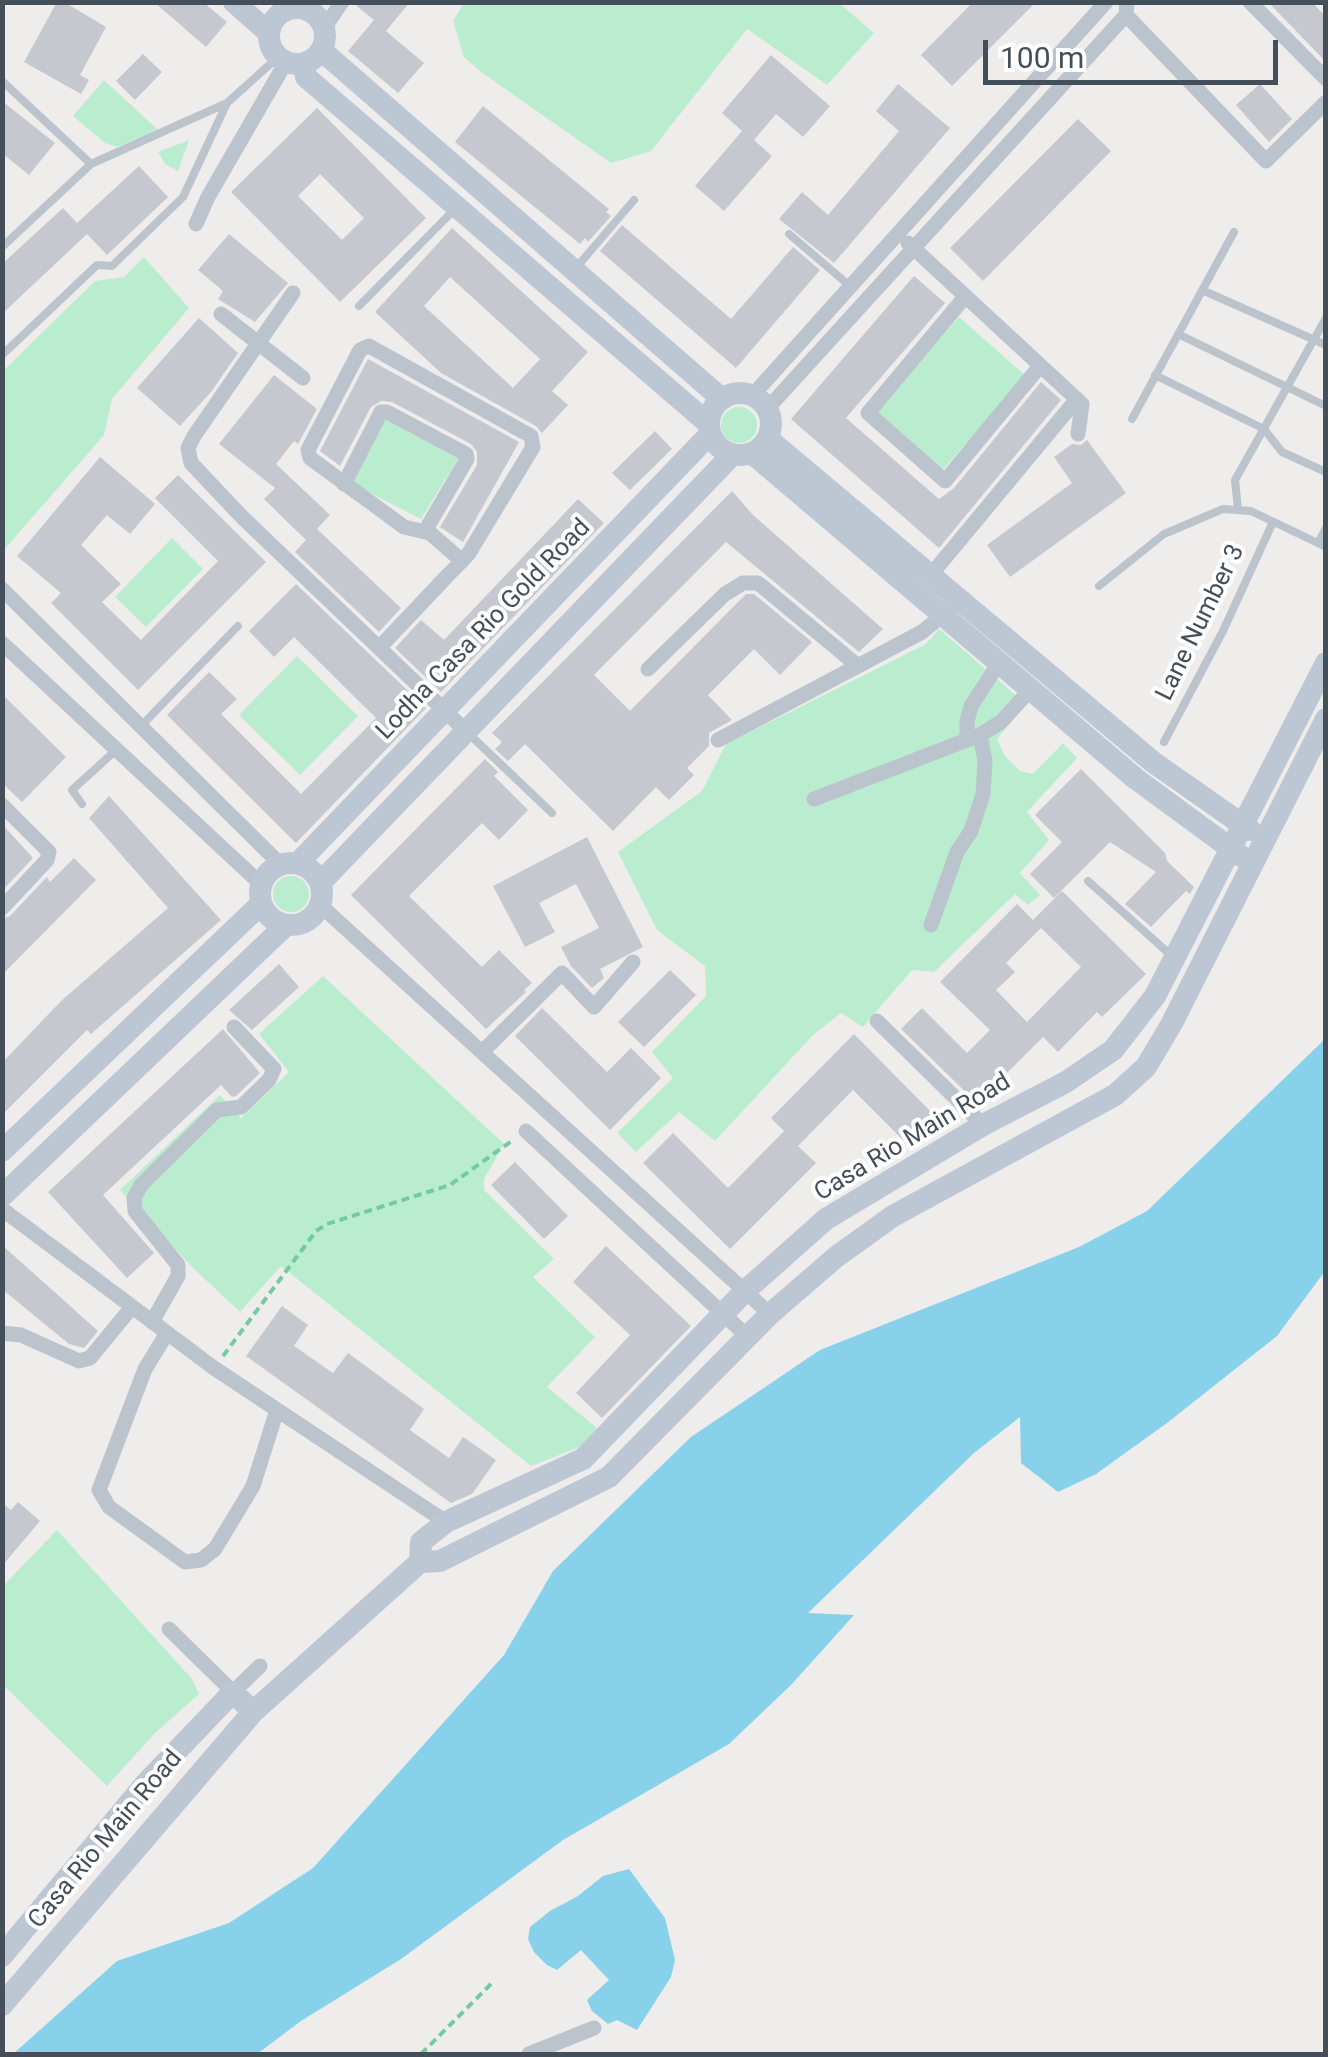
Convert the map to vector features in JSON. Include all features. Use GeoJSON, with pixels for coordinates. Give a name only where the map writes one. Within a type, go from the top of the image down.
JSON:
{"type":"FeatureCollection","features":[{"type":"Feature","properties":{"kind":"street"},"geometry":{"type":"LineString","coordinates":[[2,643],[261,894],[272,919],[286,924],[303,923],[312,918],[320,894],[466,731],[751,449],[770,419],[759,402],[732,394],[722,398],[574,270],[303,52],[272,50],[268,33],[234,2]]}},
{"type":"Feature","properties":{"kind":"street"},"geometry":{"type":"LineString","coordinates":[[196,224],[208,197],[303,52],[342,2]]}},
{"type":"Feature","properties":{"kind":"street"},"geometry":{"type":"LineString","coordinates":[[759,402],[850,286],[1106,2]]}},
{"type":"Feature","properties":{"kind":"street"},"geometry":{"type":"LineString","coordinates":[[1250,2],[1326,79]]}},
{"type":"Feature","properties":{"kind":"street"},"geometry":{"type":"LineString","coordinates":[[268,33],[277,16],[298,5],[319,19],[303,52],[306,76],[709,429],[723,450],[751,449],[930,576],[951,608]]}},
{"type":"Feature","properties":{"kind":"street"},"geometry":{"type":"LineString","coordinates":[[759,402],[913,249],[1126,9],[1266,160],[1326,102]]}},
{"type":"Feature","properties":{"kind":"street"},"geometry":{"type":"LineString","coordinates":[[898,234],[1077,399],[1083,409],[1078,434]]}},
{"type":"Feature","properties":{"kind":"street"},"geometry":{"type":"LineString","coordinates":[[293,292],[194,436],[188,448],[191,463],[242,517],[466,731]]}},
{"type":"Feature","properties":{"kind":"street"},"geometry":{"type":"LineString","coordinates":[[964,298],[868,413],[945,481],[1040,366]]}},
{"type":"Feature","properties":{"kind":"street"},"geometry":{"type":"LineString","coordinates":[[221,314],[303,378]]}},
{"type":"Feature","properties":{"kind":"street"},"geometry":{"type":"LineString","coordinates":[[379,648],[462,561],[532,447],[531,436],[369,346],[360,350],[308,450],[310,458],[404,527],[426,532],[462,561]]}},
{"type":"Feature","properties":{"kind":"street","name":"Lodha Casa Rio Gold Road"},"geometry":{"type":"LineString","coordinates":[[2,1151],[261,894],[266,874],[289,864],[445,711],[709,429],[710,414],[722,398]]}},
{"type":"Feature","properties":{"kind":"street"},"geometry":{"type":"LineString","coordinates":[[930,576],[1077,399]]}},
{"type":"Feature","properties":{"kind":"street"},"geometry":{"type":"LineString","coordinates":[[344,484],[381,412],[466,454],[467,459],[426,532]]}},
{"type":"Feature","properties":{"kind":"street"},"geometry":{"type":"LineString","coordinates":[[751,449],[951,608],[1252,864]]}},
{"type":"Feature","properties":{"kind":"street"},"geometry":{"type":"LineString","coordinates":[[648,669],[725,594],[743,583],[758,582],[858,666]]}},
{"type":"Feature","properties":{"kind":"street"},"geometry":{"type":"LineString","coordinates":[[2,589],[140,727],[289,864],[311,870],[320,894],[482,1052],[770,1314]]}},
{"type":"Feature","properties":{"kind":"street"},"geometry":{"type":"LineString","coordinates":[[2,615],[15,602]]}},
{"type":"Feature","properties":{"kind":"street"},"geometry":{"type":"LineString","coordinates":[[718,740],[922,632],[951,608]]}},
{"type":"Feature","properties":{"kind":"street"},"geometry":{"type":"LineString","coordinates":[[974,628],[999,663],[1030,690],[1262,839]]}},
{"type":"Feature","properties":{"kind":"street"},"geometry":{"type":"LineString","coordinates":[[930,925],[983,794],[985,761],[974,738],[971,706],[999,663]]}},
{"type":"Feature","properties":{"kind":"street","name":"Casa Rio Main Road"},"geometry":{"type":"LineString","coordinates":[[420,1562],[420,1542],[446,1522],[583,1459],[745,1291],[826,1219],[1105,1056],[1155,996],[1326,663]]}},
{"type":"Feature","properties":{"kind":"street"},"geometry":{"type":"LineString","coordinates":[[814,799],[974,738],[1000,722],[1030,690]]}},
{"type":"Feature","properties":{"kind":"street","name":"Casa Rio Main Road"},"geometry":{"type":"LineString","coordinates":[[2,2004],[252,1712],[420,1562],[440,1561],[609,1477],[770,1314],[836,1258],[893,1216],[1115,1095],[1146,1067],[1326,718]]}},
{"type":"Feature","properties":{"kind":"street"},"geometry":{"type":"LineString","coordinates":[[115,751],[140,727]]}},
{"type":"Feature","properties":{"kind":"street"},"geometry":{"type":"LineString","coordinates":[[2,805],[49,852],[47,860],[2,908]]}},
{"type":"Feature","properties":{"kind":"street"},"geometry":{"type":"LineString","coordinates":[[2,1196],[286,924]]}},
{"type":"Feature","properties":{"kind":"street"},"geometry":{"type":"LineString","coordinates":[[482,1052],[562,973],[594,1007],[632,962]]}},
{"type":"Feature","properties":{"kind":"street"},"geometry":{"type":"LineString","coordinates":[[876,1021],[983,1125]]}},
{"type":"Feature","properties":{"kind":"street"},"geometry":{"type":"LineString","coordinates":[[152,1322],[178,1276],[178,1265],[135,1211],[134,1198],[141,1185],[217,1110],[241,1107],[269,1080],[274,1069],[234,1027]]}},
{"type":"Feature","properties":{"kind":"street"},"geometry":{"type":"LineString","coordinates":[[526,1131],[748,1337]]}},
{"type":"Feature","properties":{"kind":"street"},"geometry":{"type":"LineString","coordinates":[[2,1209],[214,1368],[446,1522]]}},
{"type":"Feature","properties":{"kind":"street"},"geometry":{"type":"LineString","coordinates":[[2,1333],[21,1335],[79,1360],[90,1358],[132,1307]]}},
{"type":"Feature","properties":{"kind":"street"},"geometry":{"type":"LineString","coordinates":[[167,1333],[144,1369],[99,1490],[109,1507],[185,1562],[201,1560],[215,1550],[253,1486],[277,1410]]}},
{"type":"Feature","properties":{"kind":"street"},"geometry":{"type":"LineString","coordinates":[[168,1630],[252,1712]]}},
{"type":"Feature","properties":{"kind":"street"},"geometry":{"type":"LineString","coordinates":[[234,1692],[260,1666]]}},
{"type":"Feature","properties":{"kind":"street","name":"Casa Rio Main Road"},"geometry":{"type":"LineString","coordinates":[[2,1956],[147,1782],[234,1692]]}},
{"type":"Feature","properties":{"kind":"street"},"geometry":{"type":"LineString","coordinates":[[57,1891],[81,1912]]}},
{"type":"Feature","properties":{"kind":"street"},"geometry":{"type":"LineString","coordinates":[[529,2054],[594,2028]]}},
{"type":"Feature","properties":{"kind":"lane"},"geometry":{"type":"LineString","coordinates":[[2,247],[91,164],[226,103],[303,52]]}},
{"type":"Feature","properties":{"kind":"lane"},"geometry":{"type":"LineString","coordinates":[[2,82],[91,164]]}},
{"type":"Feature","properties":{"kind":"lane"},"geometry":{"type":"LineString","coordinates":[[2,355],[97,265],[112,266],[183,197],[226,103]]}},
{"type":"Feature","properties":{"kind":"lane"},"geometry":{"type":"LineString","coordinates":[[574,270],[634,200]]}},
{"type":"Feature","properties":{"kind":"lane"},"geometry":{"type":"LineString","coordinates":[[360,306],[457,207]]}},
{"type":"Feature","properties":{"kind":"lane"},"geometry":{"type":"LineString","coordinates":[[1132,418],[1234,232]]}},
{"type":"Feature","properties":{"kind":"lane"},"geometry":{"type":"LineString","coordinates":[[789,234],[850,286]]}},
{"type":"Feature","properties":{"kind":"lane"},"geometry":{"type":"LineString","coordinates":[[1202,290],[1326,346]]}},
{"type":"Feature","properties":{"kind":"lane"},"geometry":{"type":"LineString","coordinates":[[1238,510],[1235,480],[1326,318]]}},
{"type":"Feature","properties":{"kind":"lane"},"geometry":{"type":"LineString","coordinates":[[1178,334],[1326,406]]}},
{"type":"Feature","properties":{"kind":"lane"},"geometry":{"type":"LineString","coordinates":[[1155,376],[1264,429],[1282,452],[1326,472]]}},
{"type":"Feature","properties":{"kind":"lane"},"geometry":{"type":"LineString","coordinates":[[1099,586],[1164,534],[1224,509],[1251,511],[1322,545],[1326,528]]}},
{"type":"Feature","properties":{"kind":"lane","name":"Lane Number 3"},"geometry":{"type":"LineString","coordinates":[[1164,742],[1224,631],[1273,522]]}},
{"type":"Feature","properties":{"kind":"lane"},"geometry":{"type":"LineString","coordinates":[[140,727],[238,626]]}},
{"type":"Feature","properties":{"kind":"lane"},"geometry":{"type":"LineString","coordinates":[[466,731],[552,813]]}},
{"type":"Feature","properties":{"kind":"lane"},"geometry":{"type":"LineString","coordinates":[[82,804],[72,790],[115,751]]}},
{"type":"Feature","properties":{"kind":"lane"},"geometry":{"type":"LineString","coordinates":[[1088,881],[1172,958]]}},
{"type":"Feature","properties":{"kind":"path"},"geometry":{"type":"LineString","coordinates":[[214,1368],[316,1231],[327,1224],[450,1185],[526,1131]]}},
{"type":"Feature","properties":{"kind":"path"},"geometry":{"type":"LineString","coordinates":[[421,2054],[494,1981]]}},
{"type":"Feature","properties":{"kind":"green space"},"geometry":{"type":"Polygon","coordinates":[[[838,2],[874,33],[827,85],[747,29],[651,151],[611,163],[464,57],[453,21],[464,3],[838,2]]]}},
{"type":"Feature","properties":{"kind":"green space"},"geometry":{"type":"Polygon","coordinates":[[[104,80],[158,130],[117,147],[105,143],[73,116],[104,80]]]}},
{"type":"Feature","properties":{"kind":"green space"},"geometry":{"type":"Polygon","coordinates":[[[189,140],[178,171],[165,164],[158,152],[189,140]]]}},
{"type":"Feature","properties":{"kind":"green space"},"geometry":{"type":"Polygon","coordinates":[[[144,257],[189,308],[112,399],[104,435],[3,551],[3,371],[95,281],[124,277],[144,257]]]}},
{"type":"Feature","properties":{"kind":"green space"},"geometry":{"type":"Polygon","coordinates":[[[959,317],[1026,376],[938,475],[872,416],[959,317]]]}},
{"type":"Feature","properties":{"kind":"green space"},"geometry":{"type":"Polygon","coordinates":[[[739,407],[752,412],[757,425],[752,438],[739,443],[726,438],[721,425],[726,412],[739,407]]]}},
{"type":"Feature","properties":{"kind":"green space"},"geometry":{"type":"Polygon","coordinates":[[[384,416],[460,456],[421,519],[351,483],[384,416]]]}},
{"type":"Feature","properties":{"kind":"green space"},"geometry":{"type":"Polygon","coordinates":[[[172,538],[203,569],[146,627],[115,597],[172,538]]]}},
{"type":"Feature","properties":{"kind":"green space"},"geometry":{"type":"Polygon","coordinates":[[[939,629],[1026,704],[997,739],[1005,756],[1020,771],[1033,774],[1063,743],[1077,758],[1027,812],[1049,840],[1020,873],[1040,895],[1028,905],[1015,894],[934,972],[912,970],[863,1027],[841,1013],[813,1035],[715,1141],[679,1112],[636,1152],[617,1133],[673,1078],[652,1052],[706,996],[705,966],[657,930],[618,852],[702,791],[726,744],[926,644],[939,629]]]}},
{"type":"Feature","properties":{"kind":"green space"},"geometry":{"type":"Polygon","coordinates":[[[297,656],[358,716],[300,775],[239,715],[297,656]]]}},
{"type":"Feature","properties":{"kind":"green space"},"geometry":{"type":"Polygon","coordinates":[[[291,876],[304,881],[309,894],[304,907],[291,912],[278,907],[273,894],[278,881],[291,876]]]}},
{"type":"Feature","properties":{"kind":"green space"},"geometry":{"type":"Polygon","coordinates":[[[323,976],[504,1144],[484,1179],[484,1190],[554,1259],[533,1277],[595,1337],[547,1387],[597,1428],[582,1446],[531,1466],[281,1266],[240,1312],[120,1190],[220,1095],[241,1118],[289,1072],[259,1034],[323,976]]]}},
{"type":"Feature","properties":{"kind":"green space"},"geometry":{"type":"Polygon","coordinates":[[[57,1530],[192,1679],[199,1694],[154,1734],[107,1786],[3,1685],[3,1586],[57,1530]]]}},
{"type":"Feature","properties":{"kind":"water"},"geometry":{"type":"Polygon","coordinates":[[[1325,1039],[1325,1271],[1277,1336],[1167,1423],[1096,1474],[1058,1492],[1021,1463],[1020,1417],[974,1453],[808,1613],[854,1615],[791,1685],[729,1744],[563,1840],[401,1959],[301,2021],[257,2054],[13,2054],[117,1961],[229,1923],[313,1868],[504,1655],[553,1571],[691,1437],[820,1350],[1079,1247],[1147,1211],[1325,1039]]]}},
{"type":"Feature","properties":{"kind":"water"},"geometry":{"type":"Polygon","coordinates":[[[629,1869],[665,1918],[675,1960],[671,1977],[637,2030],[617,2020],[608,2024],[592,2011],[587,2000],[609,1980],[581,1950],[557,1970],[534,1952],[528,1939],[530,1927],[550,1911],[603,1876],[629,1869]]]}},
{"type":"Feature","properties":{"kind":"building"},"geometry":{"type":"Polygon","coordinates":[[[57,2],[64,2],[106,27],[80,75],[89,80],[81,94],[24,62],[57,2]]]}},
{"type":"Feature","properties":{"kind":"building"},"geometry":{"type":"Polygon","coordinates":[[[154,2],[203,2],[227,22],[206,47],[154,2]]]}},
{"type":"Feature","properties":{"kind":"building"},"geometry":{"type":"Polygon","coordinates":[[[410,2],[386,31],[424,63],[398,93],[348,51],[374,20],[353,3],[410,2]]]}},
{"type":"Feature","properties":{"kind":"building"},"geometry":{"type":"Polygon","coordinates":[[[973,2],[1036,2],[952,86],[921,55],[973,2]]]}},
{"type":"Feature","properties":{"kind":"building"},"geometry":{"type":"Polygon","coordinates":[[[1268,2],[1312,2],[1326,17],[1326,62],[1268,2]]]}},
{"type":"Feature","properties":{"kind":"building"},"geometry":{"type":"Polygon","coordinates":[[[143,54],[162,72],[135,100],[116,81],[143,54]]]}},
{"type":"Feature","properties":{"kind":"building"},"geometry":{"type":"Polygon","coordinates":[[[771,55],[830,106],[803,137],[776,114],[754,140],[772,156],[724,211],[695,186],[742,131],[722,113],[771,55]]]}},
{"type":"Feature","properties":{"kind":"building"},"geometry":{"type":"Polygon","coordinates":[[[898,84],[950,128],[834,263],[779,219],[802,192],[828,215],[899,131],[876,111],[898,84]]]}},
{"type":"Feature","properties":{"kind":"building"},"geometry":{"type":"Polygon","coordinates":[[[1260,84],[1292,119],[1269,142],[1236,105],[1260,84]]]}},
{"type":"Feature","properties":{"kind":"building"},"geometry":{"type":"Polygon","coordinates":[[[2,101],[55,143],[29,175],[2,153],[2,101]]]}},
{"type":"Feature","properties":{"kind":"building"},"geometry":{"type":"Polygon","coordinates":[[[483,106],[609,209],[606,212],[611,216],[588,242],[585,238],[580,244],[455,142],[483,106]]]}},
{"type":"Feature","properties":{"kind":"building"},"geometry":{"type":"Polygon","coordinates":[[[317,108],[426,218],[340,302],[231,192],[317,108]],[[320,174],[298,196],[342,240],[364,218],[320,174]]]}},
{"type":"Feature","properties":{"kind":"building"},"geometry":{"type":"Polygon","coordinates":[[[1078,119],[1111,151],[983,281],[950,248],[1078,119]]]}},
{"type":"Feature","properties":{"kind":"building"},"geometry":{"type":"Polygon","coordinates":[[[139,166],[168,197],[107,255],[87,234],[2,314],[2,264],[63,208],[77,223],[139,166]]]}},
{"type":"Feature","properties":{"kind":"building"},"geometry":{"type":"Polygon","coordinates":[[[622,225],[731,319],[793,247],[820,270],[736,368],[600,251],[622,225]]]}},
{"type":"Feature","properties":{"kind":"building"},"geometry":{"type":"Polygon","coordinates":[[[452,228],[588,352],[552,391],[568,405],[542,433],[441,373],[375,312],[452,228]],[[450,277],[424,306],[513,388],[540,359],[450,277]]]}},
{"type":"Feature","properties":{"kind":"building"},"geometry":{"type":"Polygon","coordinates":[[[229,234],[288,283],[255,322],[218,299],[223,291],[198,270],[229,234]]]}},
{"type":"Feature","properties":{"kind":"building"},"geometry":{"type":"Polygon","coordinates":[[[914,276],[945,303],[846,418],[939,499],[954,488],[1041,382],[1061,400],[939,548],[791,419],[914,276]]]}},
{"type":"Feature","properties":{"kind":"building"},"geometry":{"type":"Polygon","coordinates":[[[199,318],[238,353],[211,392],[180,426],[137,388],[199,318]]]}},
{"type":"Feature","properties":{"kind":"building"},"geometry":{"type":"Polygon","coordinates":[[[368,359],[519,442],[463,542],[440,527],[477,465],[477,452],[471,444],[392,402],[381,401],[371,407],[340,466],[320,451],[368,359]]]}},
{"type":"Feature","properties":{"kind":"building"},"geometry":{"type":"Polygon","coordinates":[[[274,375],[317,409],[298,444],[294,441],[276,464],[330,515],[317,529],[401,608],[379,632],[295,552],[306,540],[264,499],[275,488],[219,444],[274,375]]]}},
{"type":"Feature","properties":{"kind":"building"},"geometry":{"type":"Polygon","coordinates":[[[655,431],[672,449],[630,490],[612,473],[655,431]]]}},
{"type":"Feature","properties":{"kind":"building"},"geometry":{"type":"Polygon","coordinates":[[[1087,440],[1126,493],[1010,577],[987,545],[1072,483],[1054,457],[1072,444],[1081,445],[1087,440]]]}},
{"type":"Feature","properties":{"kind":"building"},"geometry":{"type":"Polygon","coordinates":[[[100,457],[155,504],[130,534],[107,515],[81,545],[121,584],[102,602],[141,640],[218,561],[155,498],[178,475],[266,562],[138,690],[51,603],[61,593],[17,556],[100,457]]]}},
{"type":"Feature","properties":{"kind":"building"},"geometry":{"type":"Polygon","coordinates":[[[732,491],[753,515],[883,629],[859,652],[726,542],[594,675],[630,711],[746,594],[754,594],[812,642],[780,675],[754,649],[708,695],[732,720],[709,733],[709,746],[687,768],[694,775],[669,800],[656,787],[613,831],[525,744],[508,761],[495,749],[502,742],[492,733],[732,491]]]}},
{"type":"Feature","properties":{"kind":"building"},"geometry":{"type":"Polygon","coordinates":[[[578,499],[604,523],[441,692],[395,648],[421,620],[444,640],[578,499]]]}},
{"type":"Feature","properties":{"kind":"building"},"geometry":{"type":"Polygon","coordinates":[[[296,584],[426,708],[296,843],[167,715],[209,672],[237,699],[221,714],[301,794],[376,718],[294,637],[274,657],[249,631],[296,584]]]}},
{"type":"Feature","properties":{"kind":"building"},"geometry":{"type":"Polygon","coordinates":[[[2,694],[66,757],[22,802],[2,783],[2,694]]]}},
{"type":"Feature","properties":{"kind":"building"},"geometry":{"type":"Polygon","coordinates":[[[485,759],[498,772],[494,776],[528,810],[499,840],[482,823],[409,896],[482,967],[499,950],[532,983],[486,1029],[351,895],[485,759]]]}},
{"type":"Feature","properties":{"kind":"building"},"geometry":{"type":"Polygon","coordinates":[[[1081,769],[1194,887],[1151,927],[1125,904],[1156,872],[1110,842],[1054,898],[1030,874],[1062,842],[1035,815],[1081,769]]]}},
{"type":"Feature","properties":{"kind":"building"},"geometry":{"type":"Polygon","coordinates":[[[109,796],[221,920],[91,1034],[87,1030],[2,1115],[2,1063],[61,1001],[168,908],[89,818],[109,796]]]}},
{"type":"Feature","properties":{"kind":"building"},"geometry":{"type":"Polygon","coordinates":[[[2,824],[33,858],[2,891],[2,824]]]}},
{"type":"Feature","properties":{"kind":"building"},"geometry":{"type":"Polygon","coordinates":[[[587,837],[643,947],[600,969],[604,978],[592,988],[571,966],[561,947],[599,928],[576,884],[539,903],[555,932],[525,947],[493,886],[587,837]]]}},
{"type":"Feature","properties":{"kind":"building"},"geometry":{"type":"Polygon","coordinates":[[[74,858],[96,880],[2,975],[2,919],[74,858]]]}},
{"type":"Feature","properties":{"kind":"building"},"geometry":{"type":"Polygon","coordinates":[[[1062,891],[1146,974],[1102,1017],[1097,1012],[1058,1052],[1043,1037],[977,1103],[901,1029],[922,1008],[967,1053],[990,1030],[940,982],[1017,904],[1033,920],[1062,891]],[[1041,928],[1006,963],[1015,972],[996,990],[1027,1022],[1081,967],[1041,928]]]}},
{"type":"Feature","properties":{"kind":"building"},"geometry":{"type":"Polygon","coordinates":[[[279,964],[299,987],[252,1030],[229,1010],[279,964]]]}},
{"type":"Feature","properties":{"kind":"building"},"geometry":{"type":"Polygon","coordinates":[[[670,970],[696,995],[644,1047],[618,1022],[670,970]]]}},
{"type":"Feature","properties":{"kind":"building"},"geometry":{"type":"Polygon","coordinates":[[[542,1008],[607,1072],[631,1048],[661,1078],[610,1130],[515,1036],[542,1008]]]}},
{"type":"Feature","properties":{"kind":"building"},"geometry":{"type":"Polygon","coordinates":[[[223,1029],[260,1073],[236,1096],[232,1097],[221,1085],[103,1195],[154,1253],[127,1278],[48,1192],[223,1029]]]}},
{"type":"Feature","properties":{"kind":"building"},"geometry":{"type":"Polygon","coordinates":[[[854,1034],[936,1117],[908,1145],[853,1090],[798,1146],[816,1163],[730,1249],[643,1163],[673,1133],[728,1188],[784,1131],[771,1118],[854,1034]]]}},
{"type":"Feature","properties":{"kind":"building"},"geometry":{"type":"Polygon","coordinates":[[[515,1162],[568,1216],[544,1239],[491,1185],[515,1162]]]}},
{"type":"Feature","properties":{"kind":"building"},"geometry":{"type":"Polygon","coordinates":[[[2,1245],[98,1331],[84,1348],[69,1344],[2,1289],[2,1245]]]}},
{"type":"Feature","properties":{"kind":"building"},"geometry":{"type":"Polygon","coordinates":[[[606,1246],[691,1326],[602,1418],[576,1393],[630,1335],[573,1282],[606,1246]]]}},
{"type":"Feature","properties":{"kind":"building"},"geometry":{"type":"Polygon","coordinates":[[[282,1306],[308,1325],[294,1346],[333,1373],[348,1353],[424,1409],[410,1430],[449,1458],[463,1437],[496,1460],[472,1494],[451,1503],[246,1356],[282,1306]]]}},
{"type":"Feature","properties":{"kind":"building"},"geometry":{"type":"Polygon","coordinates":[[[18,1502],[40,1521],[2,1566],[2,1503],[11,1510],[18,1502]]]}}]}
